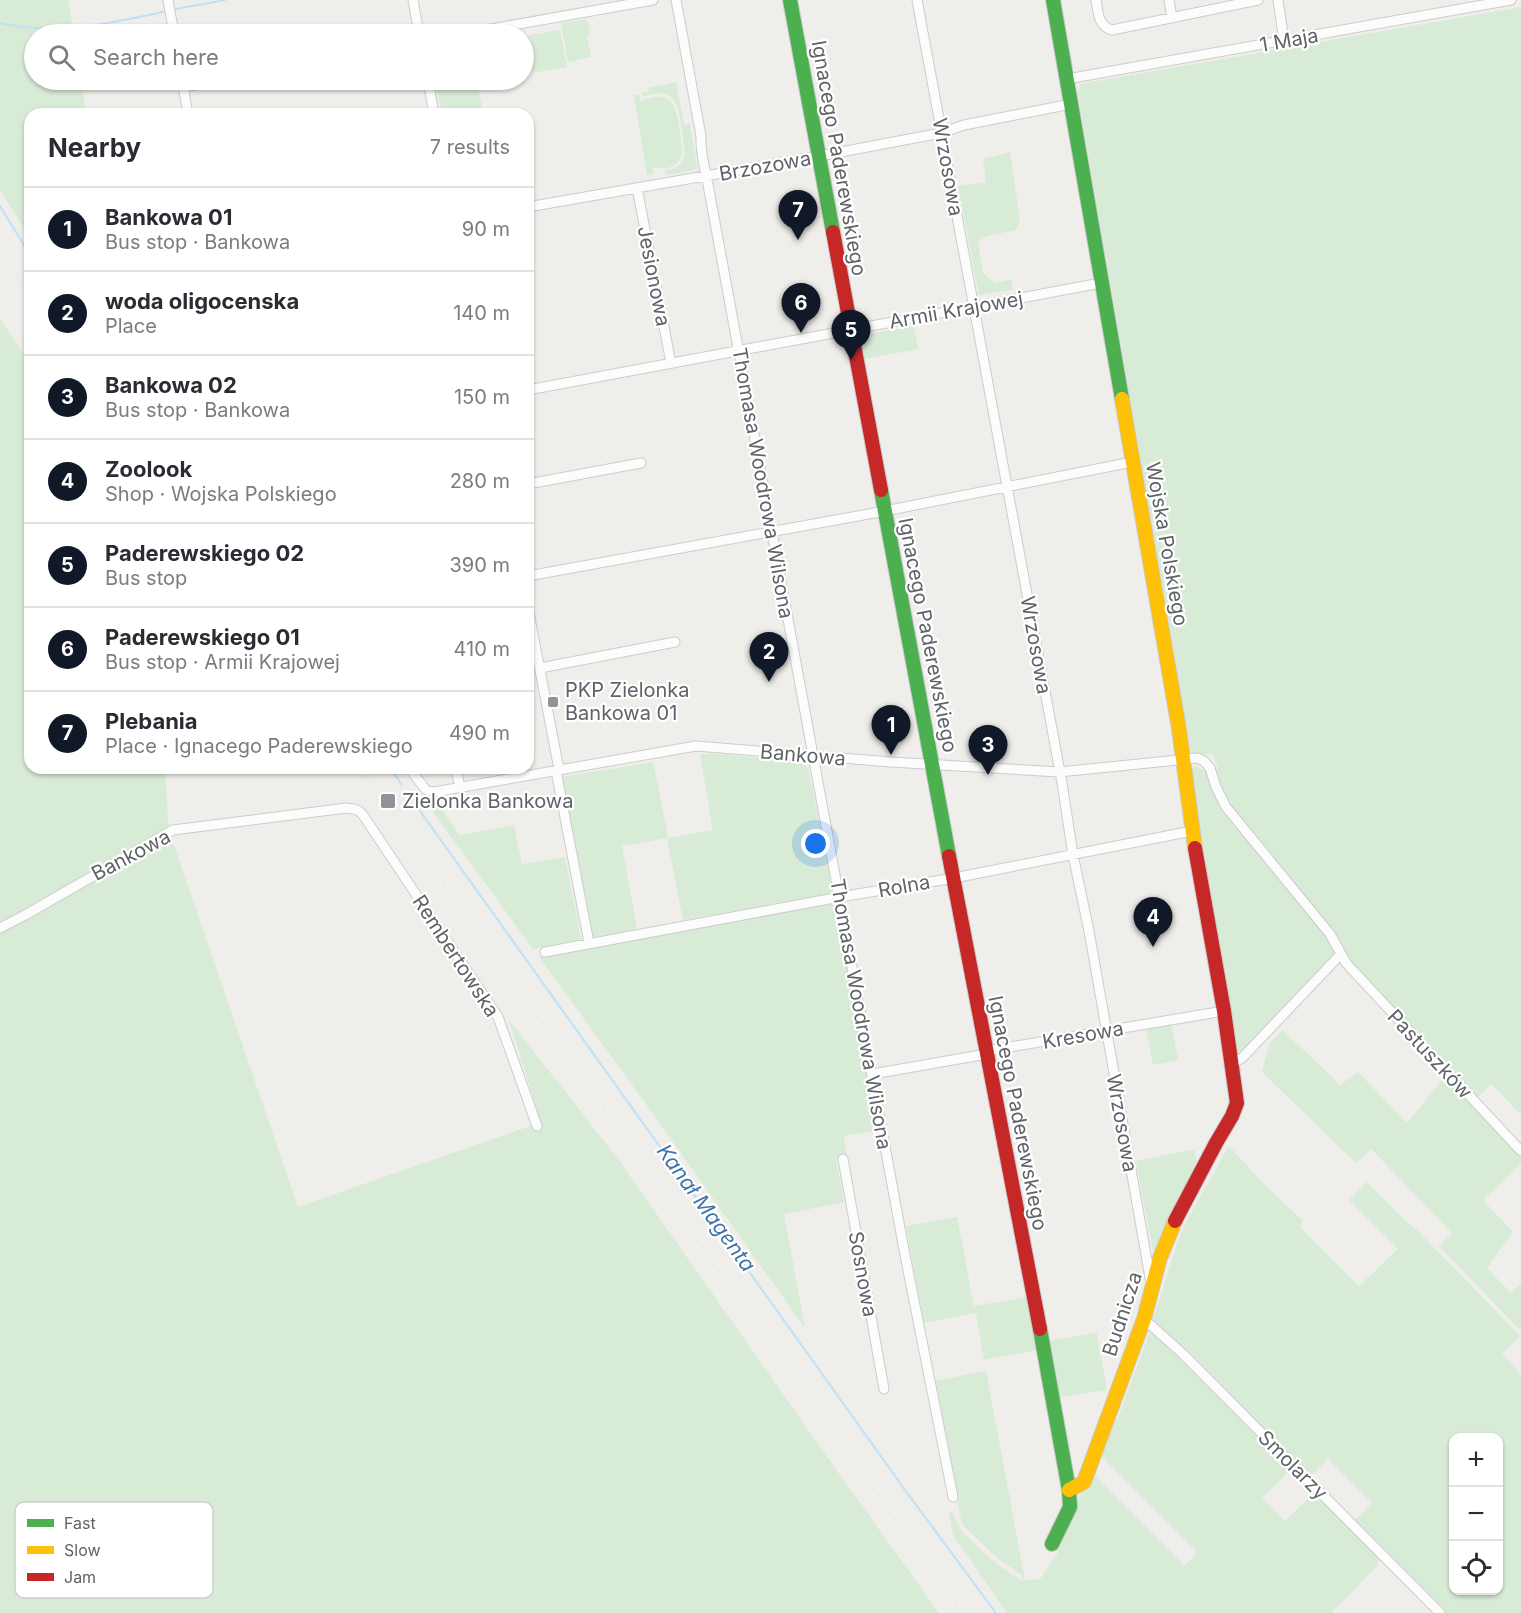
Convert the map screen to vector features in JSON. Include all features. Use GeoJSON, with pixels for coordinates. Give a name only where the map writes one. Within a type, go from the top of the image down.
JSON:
{"type":"FeatureCollection","features":[{"type":"Feature","properties":{"kind":"street"},"geometry":{"type":"LineString","coordinates":[[168,0],[172,24]]}},
{"type":"Feature","properties":{"kind":"street"},"geometry":{"type":"LineString","coordinates":[[413,0],[417,24]]}},
{"type":"Feature","properties":{"kind":"street"},"geometry":{"type":"LineString","coordinates":[[519,24],[653,0]]}},
{"type":"Feature","properties":{"kind":"street","name":"Thomasa Woodrowa Wilsona"},"geometry":{"type":"LineString","coordinates":[[676,0],[701,136],[700,149],[704,171],[905,1255],[953,1497]]}},
{"type":"Feature","properties":{"kind":"street","name":"Ignacego Paderewskiego"},"geometry":{"type":"LineString","coordinates":[[790,0],[1069,1490]]}},
{"type":"Feature","properties":{"kind":"street","name":"Wrzosowa"},"geometry":{"type":"LineString","coordinates":[[917,0],[1089,932],[1152,1291]]}},
{"type":"Feature","properties":{"kind":"street","name":"Wojska Polskiego"},"geometry":{"type":"LineString","coordinates":[[1053,0],[1183,759],[1192,831],[1237,1095]]}},
{"type":"Feature","properties":{"kind":"street"},"geometry":{"type":"LineString","coordinates":[[1096,0],[1102,24],[1108,29],[1258,0]]}},
{"type":"Feature","properties":{"kind":"street"},"geometry":{"type":"LineString","coordinates":[[1169,0],[1172,18]]}},
{"type":"Feature","properties":{"kind":"street"},"geometry":{"type":"LineString","coordinates":[[1278,0],[1284,41]]}},
{"type":"Feature","properties":{"kind":"street","name":"1 Maja"},"geometry":{"type":"LineString","coordinates":[[1067,79],[1511,0]]}},
{"type":"Feature","properties":{"kind":"street"},"geometry":{"type":"LineString","coordinates":[[184,90],[187,108]]}},
{"type":"Feature","properties":{"kind":"street"},"geometry":{"type":"LineString","coordinates":[[430,90],[433,108]]}},
{"type":"Feature","properties":{"kind":"street","name":"Brzozowa"},"geometry":{"type":"LineString","coordinates":[[534,206],[819,156],[1071,104]]}},
{"type":"Feature","properties":{"kind":"street","name":"Jesionowa"},"geometry":{"type":"LineString","coordinates":[[638,188],[671,363]]}},
{"type":"Feature","properties":{"kind":"street","name":"Armii Krajowej"},"geometry":{"type":"LineString","coordinates":[[534,389],[1101,283]]}},
{"type":"Feature","properties":{"kind":"street"},"geometry":{"type":"LineString","coordinates":[[534,575],[771,533],[1132,462]]}},
{"type":"Feature","properties":{"kind":"street"},"geometry":{"type":"LineString","coordinates":[[534,483],[642,463]]}},
{"type":"Feature","properties":{"kind":"street"},"geometry":{"type":"LineString","coordinates":[[534,638],[559,769],[557,776],[589,943]]}},
{"type":"Feature","properties":{"kind":"street"},"geometry":{"type":"LineString","coordinates":[[540,668],[675,642]]}},
{"type":"Feature","properties":{"kind":"street","name":"Bankowa"},"geometry":{"type":"LineString","coordinates":[[534,774],[696,746],[932,765],[1059,772],[1183,759]]}},
{"type":"Feature","properties":{"kind":"street","name":"Pastuszków"},"geometry":{"type":"LineString","coordinates":[[1183,759],[1198,758],[1208,764],[1226,807],[1330,934],[1346,963],[1521,1151]]}},
{"type":"Feature","properties":{"kind":"street","name":"Bankowa"},"geometry":{"type":"LineString","coordinates":[[414,774],[426,790],[434,792],[533,774]]}},
{"type":"Feature","properties":{"kind":"street"},"geometry":{"type":"LineString","coordinates":[[457,774],[460,788]]}},
{"type":"Feature","properties":{"kind":"street","name":"Bankowa"},"geometry":{"type":"LineString","coordinates":[[0,928],[173,830],[346,808]]}},
{"type":"Feature","properties":{"kind":"street","name":"Rembertowska"},"geometry":{"type":"LineString","coordinates":[[346,808],[359,811],[363,815],[498,1017],[537,1126]]}},
{"type":"Feature","properties":{"kind":"street","name":"Rolna"},"geometry":{"type":"LineString","coordinates":[[545,952],[954,878],[1192,831]]}},
{"type":"Feature","properties":{"kind":"street"},"geometry":{"type":"LineString","coordinates":[[1232,1064],[1242,1058],[1341,954]]}},
{"type":"Feature","properties":{"kind":"street","name":"Kresowa"},"geometry":{"type":"LineString","coordinates":[[873,1074],[981,1055],[992,1050],[1224,1011]]}},
{"type":"Feature","properties":{"kind":"street","name":"Budnicza"},"geometry":{"type":"LineString","coordinates":[[1069,1490],[1084,1482],[1144,1319],[1160,1258],[1170,1231],[1232,1116],[1237,1095]]}},
{"type":"Feature","properties":{"kind":"street","name":"Sosnowa"},"geometry":{"type":"LineString","coordinates":[[843,1159],[884,1389]]}},
{"type":"Feature","properties":{"kind":"street","name":"Smolarzy"},"geometry":{"type":"LineString","coordinates":[[1144,1319],[1184,1355],[1440,1613]]}},
{"type":"Feature","properties":{"kind":"street"},"geometry":{"type":"LineString","coordinates":[[1052,1544],[1070,1507],[1069,1490]]}},
{"type":"Feature","properties":{"kind":"green space"},"geometry":{"type":"Polygon","coordinates":[[[0,0],[68,0],[72,24],[24,24],[24,90],[82,90],[85,108],[24,108],[24,228],[0,190],[0,0]]]}},
{"type":"Feature","properties":{"kind":"green space"},"geometry":{"type":"Polygon","coordinates":[[[1521,7],[1521,1115],[1491,1083],[1478,1098],[1344,958],[1328,960],[1244,1053],[1234,1052],[1190,772],[1196,766],[1206,771],[1218,770],[1213,754],[1193,754],[1191,752],[1078,94],[1080,84],[1521,7]]]}},
{"type":"Feature","properties":{"kind":"green space"},"geometry":{"type":"Polygon","coordinates":[[[587,19],[591,57],[568,62],[561,23],[587,19]]]}},
{"type":"Feature","properties":{"kind":"green space"},"geometry":{"type":"Polygon","coordinates":[[[560,30],[567,67],[534,73],[534,34],[560,30]]]}},
{"type":"Feature","properties":{"kind":"green space"},"geometry":{"type":"Polygon","coordinates":[[[676,82],[684,125],[690,124],[697,166],[694,170],[666,175],[665,171],[678,166],[684,159],[678,107],[670,96],[656,94],[642,97],[642,92],[648,91],[648,88],[676,82]]]}},
{"type":"Feature","properties":{"kind":"green space"},"geometry":{"type":"Polygon","coordinates":[[[437,90],[479,90],[482,108],[441,108],[437,90]]]}},
{"type":"Feature","properties":{"kind":"green space"},"geometry":{"type":"Polygon","coordinates":[[[634,95],[639,95],[641,103],[650,98],[663,97],[674,107],[682,151],[679,161],[672,167],[652,167],[653,174],[647,175],[634,95]]]}},
{"type":"Feature","properties":{"kind":"green space"},"geometry":{"type":"Polygon","coordinates":[[[1010,152],[1020,220],[1016,230],[986,236],[978,242],[983,273],[995,283],[1011,279],[1013,290],[979,295],[958,186],[986,182],[983,159],[1010,152]]]}},
{"type":"Feature","properties":{"kind":"green space"},"geometry":{"type":"Polygon","coordinates":[[[0,319],[24,354],[24,774],[165,774],[168,820],[172,839],[298,1207],[541,1123],[509,1020],[618,1159],[939,1613],[0,1613],[0,319]]]}},
{"type":"Feature","properties":{"kind":"green space"},"geometry":{"type":"Polygon","coordinates":[[[914,326],[918,349],[864,359],[861,338],[863,335],[914,326]]]}},
{"type":"Feature","properties":{"kind":"green space"},"geometry":{"type":"Polygon","coordinates":[[[700,754],[723,754],[801,762],[808,768],[834,893],[683,920],[667,838],[622,846],[637,929],[591,937],[562,777],[653,762],[668,838],[713,830],[700,754]]]}},
{"type":"Feature","properties":{"kind":"green space"},"geometry":{"type":"Polygon","coordinates":[[[438,799],[437,803],[460,835],[514,825],[522,864],[565,857],[581,939],[533,949],[425,801],[438,799]]]}},
{"type":"Feature","properties":{"kind":"green space"},"geometry":{"type":"Polygon","coordinates":[[[835,903],[877,1130],[844,1136],[847,1157],[836,1159],[844,1202],[784,1214],[805,1328],[539,957],[835,903]]]}},
{"type":"Feature","properties":{"kind":"green space"},"geometry":{"type":"Polygon","coordinates":[[[1171,1024],[1178,1060],[1153,1065],[1146,1029],[1171,1024]]]}},
{"type":"Feature","properties":{"kind":"green space"},"geometry":{"type":"Polygon","coordinates":[[[1282,1030],[1340,1085],[1358,1072],[1407,1123],[1446,1075],[1521,1155],[1521,1163],[1483,1200],[1513,1232],[1487,1268],[1511,1293],[1521,1284],[1521,1331],[1439,1246],[1452,1233],[1371,1149],[1356,1163],[1262,1072],[1269,1044],[1282,1030]]]}},
{"type":"Feature","properties":{"kind":"green space"},"geometry":{"type":"Polygon","coordinates":[[[1229,1146],[1303,1221],[1300,1227],[1359,1286],[1398,1249],[1349,1200],[1367,1182],[1520,1336],[1502,1354],[1521,1374],[1521,1613],[1446,1613],[1354,1521],[1372,1503],[1328,1459],[1311,1476],[1153,1319],[1180,1235],[1229,1146]]]}},
{"type":"Feature","properties":{"kind":"green space"},"geometry":{"type":"Polygon","coordinates":[[[1195,1149],[1197,1169],[1155,1261],[1136,1161],[1195,1149]]]}},
{"type":"Feature","properties":{"kind":"green space"},"geometry":{"type":"Polygon","coordinates":[[[957,1217],[974,1306],[1027,1297],[1037,1350],[984,1360],[976,1313],[924,1323],[906,1226],[957,1217]]]}},
{"type":"Feature","properties":{"kind":"green space"},"geometry":{"type":"Polygon","coordinates":[[[1156,1332],[1291,1469],[1262,1498],[1285,1521],[1315,1492],[1379,1556],[1378,1565],[1331,1613],[1007,1613],[953,1535],[949,1512],[953,1512],[963,1531],[981,1551],[1022,1581],[1023,1576],[996,1557],[962,1524],[934,1381],[986,1371],[1025,1580],[1040,1579],[1056,1556],[1090,1471],[1185,1566],[1197,1552],[1097,1452],[1110,1419],[1117,1420],[1149,1334],[1156,1332]]]}},
{"type":"Feature","properties":{"kind":"green space"},"geometry":{"type":"Polygon","coordinates":[[[1097,1333],[1107,1390],[1056,1398],[1046,1341],[1097,1333]]]}},
{"type":"Feature","properties":{"kind":"waterway"},"geometry":{"type":"LineString","coordinates":[[176,9],[225,0]]}},
{"type":"Feature","properties":{"kind":"waterway"},"geometry":{"type":"LineString","coordinates":[[103,24],[163,12]]}},
{"type":"Feature","properties":{"kind":"waterway"},"geometry":{"type":"LineString","coordinates":[[0,23],[24,27]]}},
{"type":"Feature","properties":{"kind":"waterway","name":"Kanał Magenta"},"geometry":{"type":"LineString","coordinates":[[0,206],[24,245]]}},
{"type":"Feature","properties":{"kind":"waterway","name":"Kanał Magenta"},"geometry":{"type":"LineString","coordinates":[[394,774],[402,785]]}},
{"type":"Feature","properties":{"kind":"waterway","name":"Kanał Magenta"},"geometry":{"type":"LineString","coordinates":[[415,804],[905,1490],[996,1613]]}},
{"type":"Feature","properties":{"kind":"railway"},"geometry":{"type":"LineString","coordinates":[[0,249],[24,285]]}},
{"type":"Feature","properties":{"kind":"railway"},"geometry":{"type":"LineString","coordinates":[[365,774],[962,1613]]}},
{"type":"Feature","properties":{"kind":"traffic: fast"},"geometry":{"type":"LineString","coordinates":[[790,0],[833,232]]}},
{"type":"Feature","properties":{"kind":"traffic: fast"},"geometry":{"type":"LineString","coordinates":[[1053,0],[1122,399]]}},
{"type":"Feature","properties":{"kind":"traffic: fast"},"geometry":{"type":"LineString","coordinates":[[881,490],[949,856]]}},
{"type":"Feature","properties":{"kind":"traffic: fast"},"geometry":{"type":"LineString","coordinates":[[1040,1329],[1069,1490],[1070,1507],[1052,1544]]}},
{"type":"Feature","properties":{"kind":"traffic: slow"},"geometry":{"type":"LineString","coordinates":[[1122,399],[1179,729],[1195,848]]}},
{"type":"Feature","properties":{"kind":"traffic: slow"},"geometry":{"type":"LineString","coordinates":[[1069,1490],[1084,1482],[1144,1319],[1160,1258],[1175,1221]]}},
{"type":"Feature","properties":{"kind":"traffic: jam"},"geometry":{"type":"LineString","coordinates":[[833,232],[881,490]]}},
{"type":"Feature","properties":{"kind":"traffic: jam"},"geometry":{"type":"LineString","coordinates":[[1175,1221],[1237,1103],[1224,1011],[1195,848]]}},
{"type":"Feature","properties":{"kind":"traffic: jam"},"geometry":{"type":"LineString","coordinates":[[949,856],[1040,1329]]}},
{"type":"Feature","properties":{"kind":"place","name":"Plebania"},"geometry":{"type":"Point","coordinates":[798,240]}},
{"type":"Feature","properties":{"kind":"place","name":"Paderewskiego 01"},"geometry":{"type":"Point","coordinates":[801,333]}},
{"type":"Feature","properties":{"kind":"place","name":"Paderewskiego 02"},"geometry":{"type":"Point","coordinates":[851,360]}},
{"type":"Feature","properties":{"kind":"place","name":"woda oligocenska"},"geometry":{"type":"Point","coordinates":[769,682]}},
{"type":"Feature","properties":{"kind":"place","name":"PKP Zielonka Bankowa 01"},"geometry":{"type":"Point","coordinates":[553,702]}},
{"type":"Feature","properties":{"kind":"place","name":"Bankowa 01"},"geometry":{"type":"Point","coordinates":[891,755]}},
{"type":"Feature","properties":{"kind":"place","name":"Bankowa 02"},"geometry":{"type":"Point","coordinates":[988,775]}},
{"type":"Feature","properties":{"kind":"place","name":"Zielonka Bankowa"},"geometry":{"type":"Point","coordinates":[388,801]}},
{"type":"Feature","properties":{"kind":"place","name":"Zoolook"},"geometry":{"type":"Point","coordinates":[1153,947]}}]}
